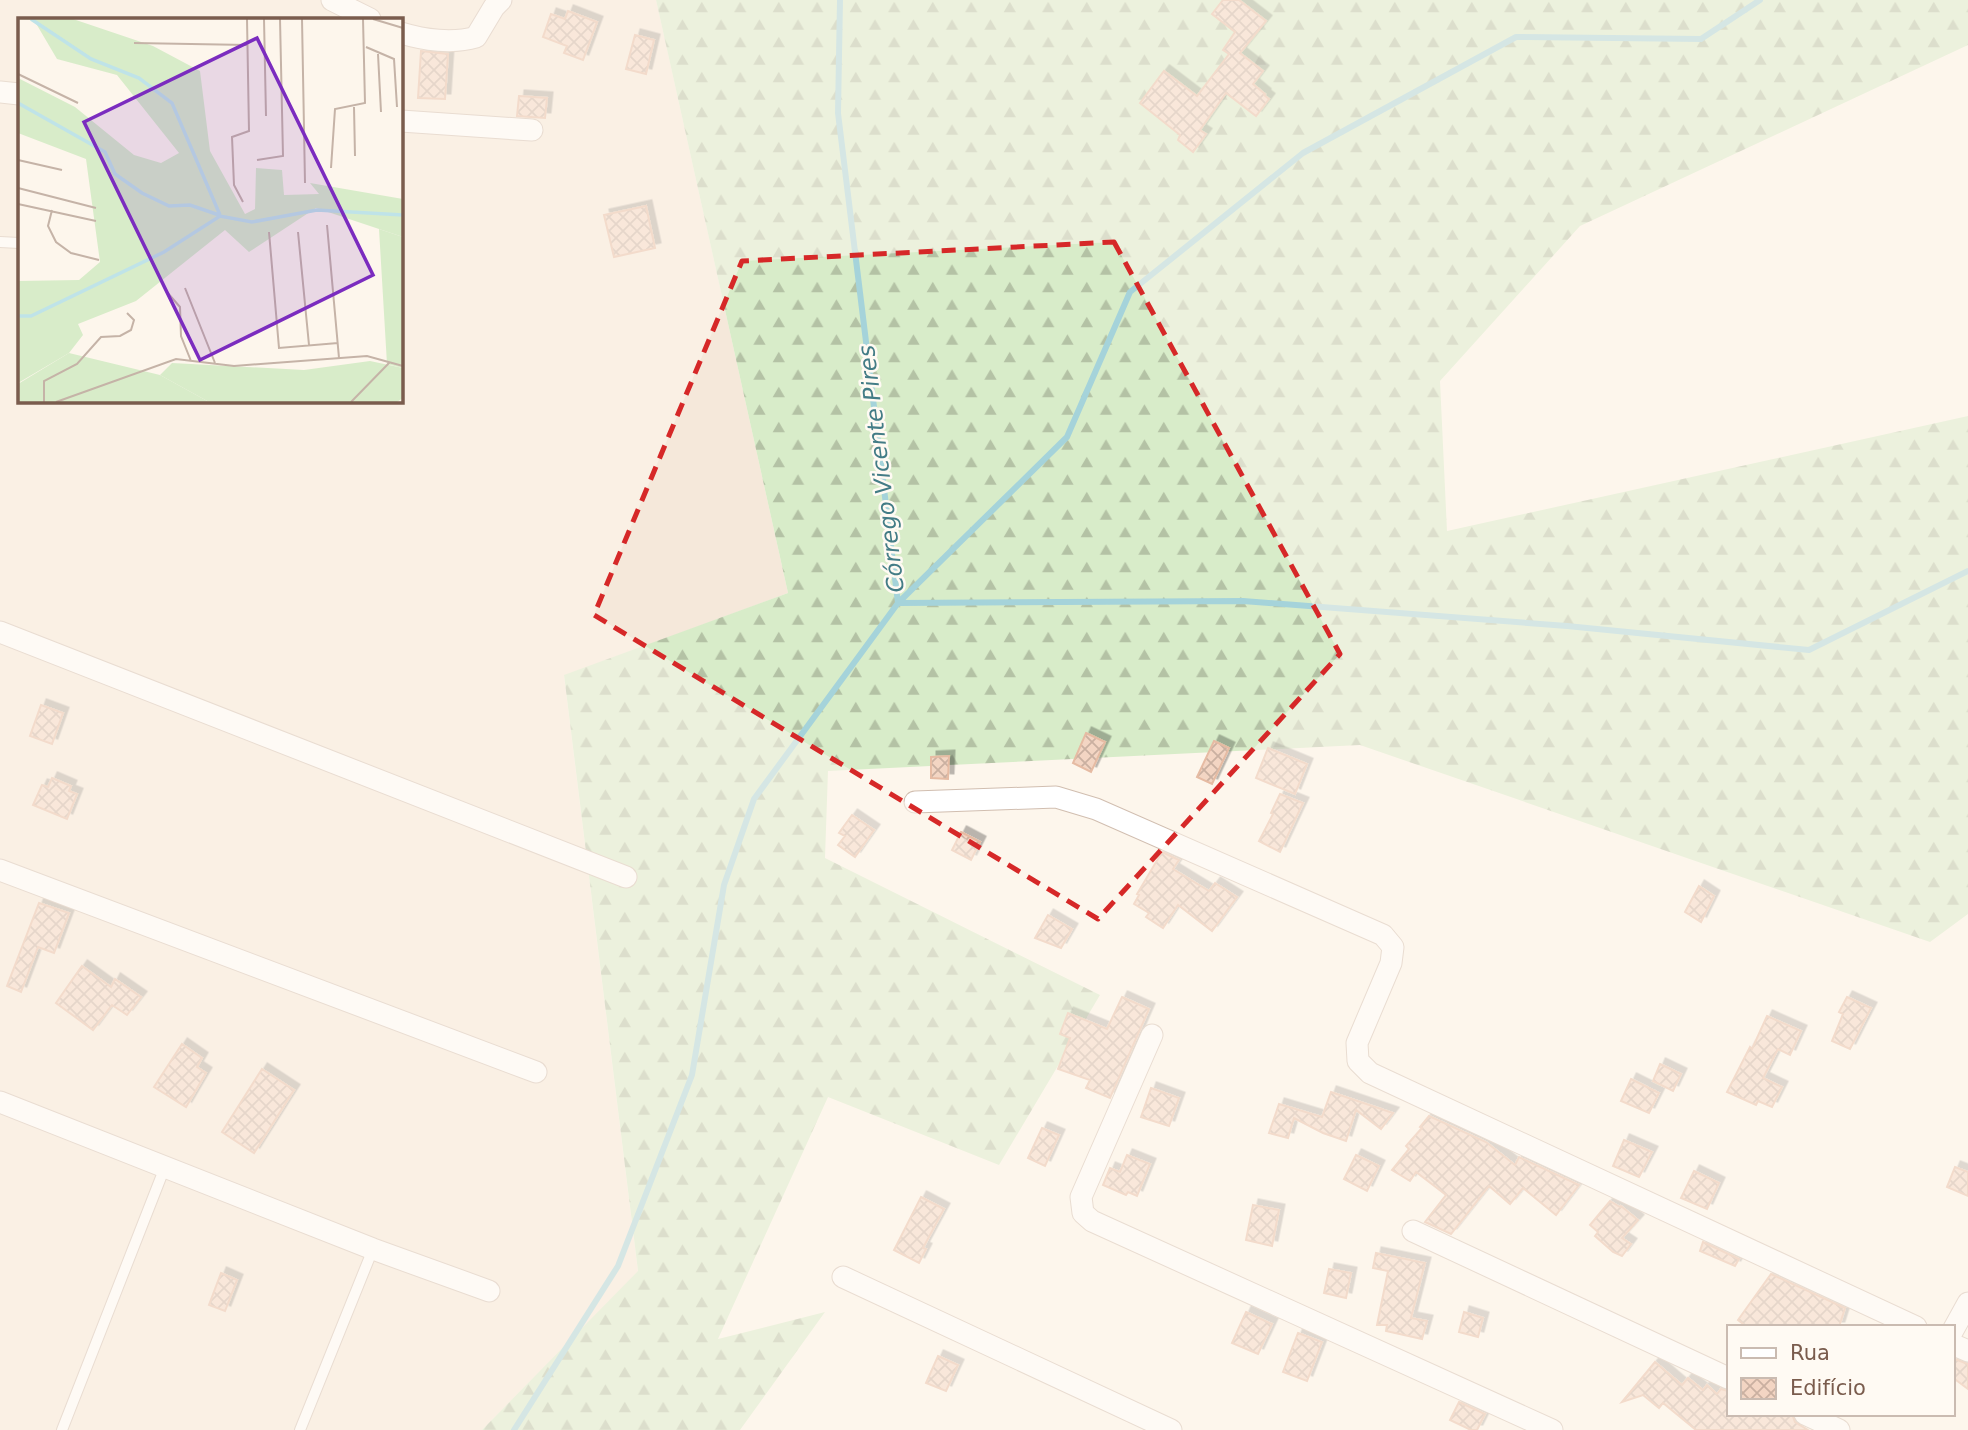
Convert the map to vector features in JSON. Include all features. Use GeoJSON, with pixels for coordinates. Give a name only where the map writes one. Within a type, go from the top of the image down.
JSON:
{"type":"FeatureCollection","features":[{"type":"Feature","properties":{"kind":"street"},"geometry":{"type":"LineString","coordinates":[[332,0],[368,18]]}},
{"type":"Feature","properties":{"kind":"street"},"geometry":{"type":"LineString","coordinates":[[402,33],[420,38],[465,40],[477,37],[501,0]]}},
{"type":"Feature","properties":{"kind":"street"},"geometry":{"type":"LineString","coordinates":[[0,92],[18,94]]}},
{"type":"Feature","properties":{"kind":"street"},"geometry":{"type":"LineString","coordinates":[[402,121],[532,130]]}},
{"type":"Feature","properties":{"kind":"street"},"geometry":{"type":"LineString","coordinates":[[0,632],[626,877]]}},
{"type":"Feature","properties":{"kind":"street"},"geometry":{"type":"LineString","coordinates":[[915,802],[1056,797],[1096,809],[1382,935],[1392,947],[1391,963],[1357,1043],[1357,1061],[1370,1073],[1912,1325]]}},
{"type":"Feature","properties":{"kind":"street"},"geometry":{"type":"LineString","coordinates":[[0,870],[536,1072]]}},
{"type":"Feature","properties":{"kind":"street"},"geometry":{"type":"LineString","coordinates":[[1152,1035],[1081,1197],[1083,1213],[1092,1221],[1552,1430]]}},
{"type":"Feature","properties":{"kind":"street"},"geometry":{"type":"LineString","coordinates":[[0,1102],[489,1291]]}},
{"type":"Feature","properties":{"kind":"street"},"geometry":{"type":"LineString","coordinates":[[1413,1231],[1727,1378]]}},
{"type":"Feature","properties":{"kind":"street"},"geometry":{"type":"LineString","coordinates":[[843,1277],[1171,1430]]}},
{"type":"Feature","properties":{"kind":"street"},"geometry":{"type":"LineString","coordinates":[[1954,1328],[1968,1303]]}},
{"type":"Feature","properties":{"kind":"street"},"geometry":{"type":"LineString","coordinates":[[1809,1416],[1839,1430]]}},
{"type":"Feature","properties":{"kind":"lane"},"geometry":{"type":"LineString","coordinates":[[0,242],[18,243]]}},
{"type":"Feature","properties":{"kind":"lane"},"geometry":{"type":"LineString","coordinates":[[62,1430],[165,1167]]}},
{"type":"Feature","properties":{"kind":"lane"},"geometry":{"type":"LineString","coordinates":[[300,1430],[373,1248]]}},
{"type":"Feature","properties":{"kind":"highlighted area"},"geometry":{"type":"Polygon","coordinates":[[[1114,242],[1340,654],[1098,919],[594,615],[742,261],[1114,242]]]}},
{"type":"Feature","properties":{"kind":"shaded area"},"geometry":{"type":"Polygon","coordinates":[[[0,0],[656,0],[788,593],[564,676],[638,1272],[482,1430],[0,1430],[0,0]]]}},
{"type":"Feature","properties":{"kind":"green space"},"geometry":{"type":"Polygon","coordinates":[[[656,0],[1968,0],[1968,45],[1580,226],[1440,381],[1447,531],[1968,416],[1968,914],[1930,942],[1360,745],[828,771],[825,858],[1100,995],[999,1165],[828,1097],[718,1339],[825,1312],[740,1430],[482,1430],[638,1271],[564,675],[788,593],[656,0]]]}},
{"type":"Feature","properties":{"kind":"building"},"geometry":{"type":"Polygon","coordinates":[[[1223,0],[1239,0],[1266,21],[1240,53],[1263,71],[1253,84],[1269,99],[1256,116],[1226,93],[1200,130],[1206,134],[1193,152],[1178,140],[1180,135],[1140,103],[1164,71],[1197,96],[1229,54],[1223,50],[1235,32],[1212,14],[1223,0]]]}},
{"type":"Feature","properties":{"kind":"building"},"geometry":{"type":"Polygon","coordinates":[[[568,11],[597,22],[583,60],[564,53],[567,46],[543,37],[551,14],[565,19],[568,11]]]}},
{"type":"Feature","properties":{"kind":"building"},"geometry":{"type":"Polygon","coordinates":[[[635,35],[654,40],[646,74],[626,69],[635,35]]]}},
{"type":"Feature","properties":{"kind":"building"},"geometry":{"type":"Polygon","coordinates":[[[421,51],[448,54],[445,99],[418,98],[421,51]]]}},
{"type":"Feature","properties":{"kind":"building"},"geometry":{"type":"Polygon","coordinates":[[[519,96],[547,98],[545,118],[517,116],[519,96]]]}},
{"type":"Feature","properties":{"kind":"building"},"geometry":{"type":"Polygon","coordinates":[[[646,206],[655,248],[614,257],[604,215],[646,206]]]}},
{"type":"Feature","properties":{"kind":"building"},"geometry":{"type":"Polygon","coordinates":[[[41,705],[63,713],[52,744],[30,736],[41,705]]]}},
{"type":"Feature","properties":{"kind":"building"},"geometry":{"type":"Polygon","coordinates":[[[1086,733],[1105,742],[1091,772],[1073,763],[1086,733]]]}},
{"type":"Feature","properties":{"kind":"building"},"geometry":{"type":"Polygon","coordinates":[[[1214,741],[1229,748],[1212,784],[1197,777],[1214,741]]]}},
{"type":"Feature","properties":{"kind":"building"},"geometry":{"type":"Polygon","coordinates":[[[1268,748],[1307,764],[1295,794],[1256,778],[1268,748]]]}},
{"type":"Feature","properties":{"kind":"building"},"geometry":{"type":"Polygon","coordinates":[[[949,756],[948,779],[931,778],[931,757],[949,756]]]}},
{"type":"Feature","properties":{"kind":"building"},"geometry":{"type":"Polygon","coordinates":[[[52,778],[71,786],[69,791],[77,794],[67,819],[33,805],[42,785],[48,787],[52,778]]]}},
{"type":"Feature","properties":{"kind":"building"},"geometry":{"type":"Polygon","coordinates":[[[1280,794],[1303,803],[1280,852],[1259,841],[1280,794]]]}},
{"type":"Feature","properties":{"kind":"building"},"geometry":{"type":"Polygon","coordinates":[[[852,815],[874,830],[855,857],[838,845],[845,836],[839,833],[852,815]]]}},
{"type":"Feature","properties":{"kind":"building"},"geometry":{"type":"Polygon","coordinates":[[[961,832],[980,842],[971,860],[952,850],[961,832]]]}},
{"type":"Feature","properties":{"kind":"building"},"geometry":{"type":"Polygon","coordinates":[[[1162,852],[1179,860],[1173,869],[1209,891],[1215,883],[1237,897],[1212,931],[1178,905],[1163,928],[1146,917],[1149,913],[1134,904],[1162,852]]]}},
{"type":"Feature","properties":{"kind":"building"},"geometry":{"type":"Polygon","coordinates":[[[1699,886],[1714,896],[1701,922],[1685,912],[1699,886]]]}},
{"type":"Feature","properties":{"kind":"building"},"geometry":{"type":"Polygon","coordinates":[[[39,903],[69,913],[54,953],[38,947],[21,992],[7,986],[39,903]]]}},
{"type":"Feature","properties":{"kind":"building"},"geometry":{"type":"Polygon","coordinates":[[[1048,915],[1072,929],[1061,948],[1035,938],[1048,915]]]}},
{"type":"Feature","properties":{"kind":"building"},"geometry":{"type":"Polygon","coordinates":[[[82,966],[111,987],[115,979],[141,997],[127,1015],[112,1005],[93,1030],[56,1003],[82,966]]]}},
{"type":"Feature","properties":{"kind":"building"},"geometry":{"type":"Polygon","coordinates":[[[1122,997],[1149,1009],[1110,1098],[1086,1088],[1090,1080],[1058,1069],[1070,1038],[1060,1034],[1068,1013],[1107,1029],[1122,997]]]}},
{"type":"Feature","properties":{"kind":"building"},"geometry":{"type":"Polygon","coordinates":[[[1847,997],[1871,1008],[1850,1049],[1832,1041],[1843,1014],[1839,1012],[1847,997]]]}},
{"type":"Feature","properties":{"kind":"building"},"geometry":{"type":"Polygon","coordinates":[[[1767,1016],[1801,1031],[1790,1055],[1778,1049],[1763,1078],[1782,1087],[1772,1107],[1758,1101],[1756,1105],[1727,1092],[1767,1016]]]}},
{"type":"Feature","properties":{"kind":"building"},"geometry":{"type":"Polygon","coordinates":[[[182,1044],[202,1058],[197,1067],[206,1073],[186,1107],[154,1087],[182,1044]]]}},
{"type":"Feature","properties":{"kind":"building"},"geometry":{"type":"Polygon","coordinates":[[[1660,1064],[1681,1074],[1673,1091],[1653,1081],[1660,1064]]]}},
{"type":"Feature","properties":{"kind":"building"},"geometry":{"type":"Polygon","coordinates":[[[262,1069],[294,1090],[254,1153],[222,1132],[262,1069]]]}},
{"type":"Feature","properties":{"kind":"building"},"geometry":{"type":"Polygon","coordinates":[[[1631,1079],[1659,1093],[1649,1113],[1621,1101],[1631,1079]]]}},
{"type":"Feature","properties":{"kind":"building"},"geometry":{"type":"Polygon","coordinates":[[[1151,1088],[1179,1098],[1169,1126],[1141,1117],[1151,1088]]]}},
{"type":"Feature","properties":{"kind":"building"},"geometry":{"type":"Polygon","coordinates":[[[1331,1092],[1393,1113],[1381,1129],[1356,1110],[1346,1141],[1294,1118],[1288,1138],[1269,1133],[1279,1104],[1322,1117],[1331,1092]]]}},
{"type":"Feature","properties":{"kind":"building"},"geometry":{"type":"Polygon","coordinates":[[[1429,1116],[1486,1142],[1515,1165],[1519,1157],[1579,1185],[1556,1215],[1523,1188],[1510,1204],[1489,1186],[1451,1234],[1425,1222],[1446,1195],[1416,1172],[1410,1181],[1392,1170],[1409,1149],[1406,1146],[1429,1116]]]}},
{"type":"Feature","properties":{"kind":"building"},"geometry":{"type":"Polygon","coordinates":[[[1042,1128],[1059,1135],[1045,1166],[1028,1158],[1042,1128]]]}},
{"type":"Feature","properties":{"kind":"building"},"geometry":{"type":"Polygon","coordinates":[[[1624,1140],[1652,1152],[1639,1177],[1613,1166],[1624,1140]]]}},
{"type":"Feature","properties":{"kind":"building"},"geometry":{"type":"Polygon","coordinates":[[[1127,1155],[1150,1164],[1137,1196],[1128,1192],[1126,1195],[1103,1185],[1110,1168],[1120,1172],[1127,1155]]]}},
{"type":"Feature","properties":{"kind":"building"},"geometry":{"type":"Polygon","coordinates":[[[1356,1155],[1379,1166],[1367,1191],[1344,1179],[1356,1155]]]}},
{"type":"Feature","properties":{"kind":"building"},"geometry":{"type":"Polygon","coordinates":[[[1955,1167],[1968,1172],[1968,1196],[1947,1187],[1955,1167]]]}},
{"type":"Feature","properties":{"kind":"building"},"geometry":{"type":"Polygon","coordinates":[[[1694,1171],[1719,1183],[1707,1209],[1681,1198],[1694,1171]]]}},
{"type":"Feature","properties":{"kind":"building"},"geometry":{"type":"Polygon","coordinates":[[[921,1197],[944,1209],[923,1248],[926,1249],[919,1263],[894,1250],[921,1197]]]}},
{"type":"Feature","properties":{"kind":"building"},"geometry":{"type":"Polygon","coordinates":[[[1610,1201],[1638,1220],[1622,1238],[1631,1244],[1622,1256],[1613,1252],[1595,1236],[1598,1232],[1590,1225],[1610,1201]]]}},
{"type":"Feature","properties":{"kind":"building"},"geometry":{"type":"Polygon","coordinates":[[[1253,1205],[1279,1210],[1272,1246],[1246,1240],[1253,1205]]]}},
{"type":"Feature","properties":{"kind":"building"},"geometry":{"type":"Polygon","coordinates":[[[1703,1242],[1739,1259],[1735,1266],[1700,1251],[1703,1242]]]}},
{"type":"Feature","properties":{"kind":"building"},"geometry":{"type":"Polygon","coordinates":[[[1376,1253],[1425,1263],[1411,1318],[1427,1321],[1422,1339],[1386,1331],[1387,1325],[1377,1325],[1388,1271],[1373,1268],[1376,1253]]]}},
{"type":"Feature","properties":{"kind":"building"},"geometry":{"type":"Polygon","coordinates":[[[1329,1269],[1351,1273],[1346,1298],[1324,1293],[1329,1269]]]}},
{"type":"Feature","properties":{"kind":"building"},"geometry":{"type":"Polygon","coordinates":[[[221,1273],[237,1280],[225,1311],[209,1305],[221,1273]]]}},
{"type":"Feature","properties":{"kind":"building"},"geometry":{"type":"Polygon","coordinates":[[[1771,1274],[1845,1308],[1840,1325],[1744,1325],[1738,1320],[1771,1274]]]}},
{"type":"Feature","properties":{"kind":"building"},"geometry":{"type":"Polygon","coordinates":[[[1246,1312],[1272,1324],[1258,1354],[1232,1343],[1246,1312]]]}},
{"type":"Feature","properties":{"kind":"building"},"geometry":{"type":"Polygon","coordinates":[[[1464,1312],[1483,1318],[1478,1337],[1459,1332],[1464,1312]]]}},
{"type":"Feature","properties":{"kind":"building"},"geometry":{"type":"Polygon","coordinates":[[[1298,1333],[1322,1342],[1307,1381],[1283,1372],[1298,1333]]]}},
{"type":"Feature","properties":{"kind":"building"},"geometry":{"type":"Polygon","coordinates":[[[938,1356],[958,1365],[946,1391],[926,1383],[938,1356]]]}},
{"type":"Feature","properties":{"kind":"building"},"geometry":{"type":"Polygon","coordinates":[[[1954,1359],[1968,1364],[1968,1389],[1954,1378],[1954,1359]]]}},
{"type":"Feature","properties":{"kind":"building"},"geometry":{"type":"Polygon","coordinates":[[[1655,1362],[1682,1385],[1688,1378],[1703,1390],[1707,1385],[1717,1394],[1721,1389],[1727,1391],[1727,1416],[1793,1416],[1795,1422],[1808,1430],[1696,1430],[1663,1403],[1659,1408],[1643,1395],[1622,1402],[1655,1362]]]}},
{"type":"Feature","properties":{"kind":"building"},"geometry":{"type":"Polygon","coordinates":[[[1459,1402],[1485,1414],[1477,1430],[1450,1420],[1459,1402]]]}},
{"type":"Feature","properties":{"kind":"waterway","name":"Córrego Vicente Pires"},"geometry":{"type":"LineString","coordinates":[[514,1430],[618,1266],[692,1075],[724,885],[754,799],[898,603],[838,113],[840,0]]}},
{"type":"Feature","properties":{"kind":"waterway"},"geometry":{"type":"LineString","coordinates":[[898,603],[1067,437],[1130,292],[1303,153],[1516,37],[1701,39],[1760,0]]}},
{"type":"Feature","properties":{"kind":"waterway"},"geometry":{"type":"LineString","coordinates":[[898,603],[1243,601],[1567,626],[1809,650],[1968,571]]}}]}
